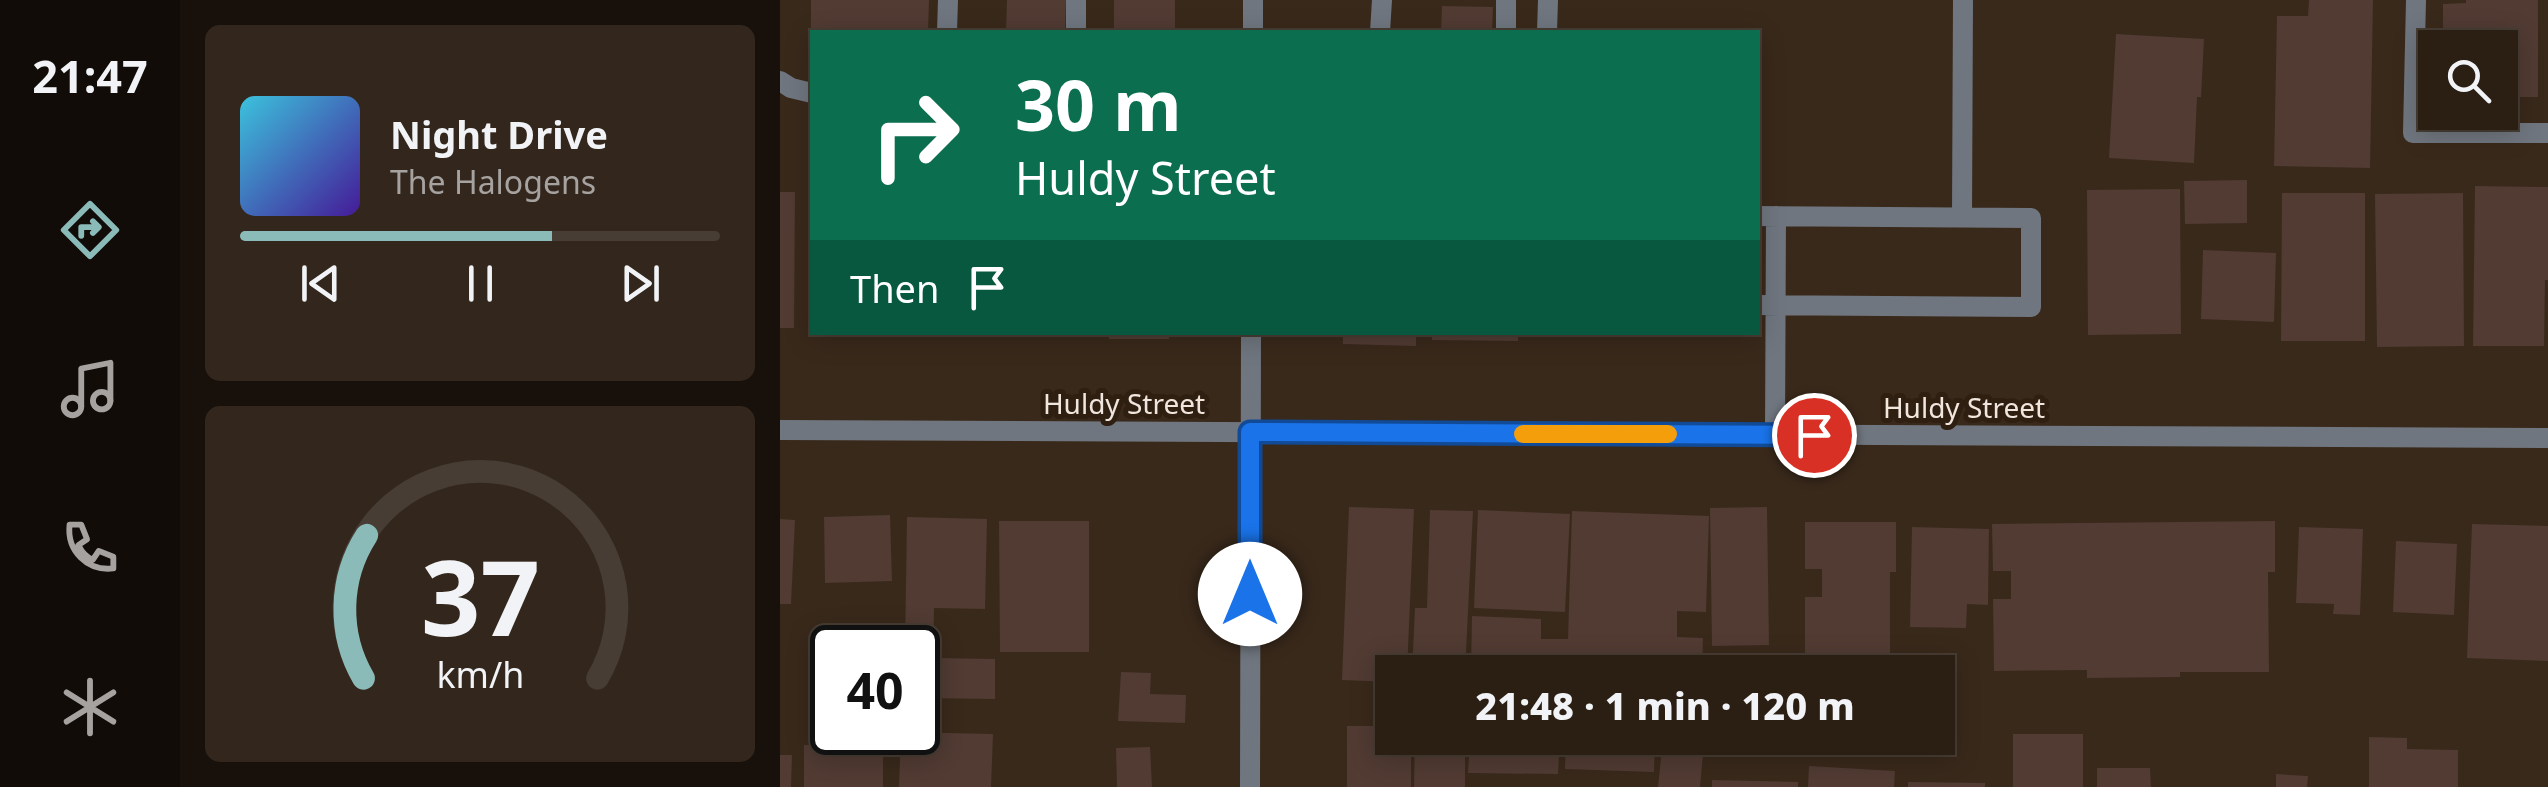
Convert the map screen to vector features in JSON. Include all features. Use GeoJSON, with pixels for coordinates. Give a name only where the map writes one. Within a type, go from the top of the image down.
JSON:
{"type":"FeatureCollection","features":[{"type":"Feature","properties":{"kind":"street"},"geometry":{"type":"LineString","coordinates":[[947,30],[948,0]]}},
{"type":"Feature","properties":{"kind":"street"},"geometry":{"type":"LineString","coordinates":[[1076,0],[1076,30]]}},
{"type":"Feature","properties":{"kind":"street"},"geometry":{"type":"LineString","coordinates":[[1253,0],[1253,30]]}},
{"type":"Feature","properties":{"kind":"street"},"geometry":{"type":"LineString","coordinates":[[1380,30],[1382,0]]}},
{"type":"Feature","properties":{"kind":"street"},"geometry":{"type":"LineString","coordinates":[[1506,0],[1506,30]]}},
{"type":"Feature","properties":{"kind":"street"},"geometry":{"type":"LineString","coordinates":[[1547,30],[1548,0]]}},
{"type":"Feature","properties":{"kind":"street"},"geometry":{"type":"LineString","coordinates":[[1962,217],[1963,0]]}},
{"type":"Feature","properties":{"kind":"street"},"geometry":{"type":"LineString","coordinates":[[2416,0],[2413,134],[2548,133]]}},
{"type":"Feature","properties":{"kind":"street"},"geometry":{"type":"LineString","coordinates":[[780,81],[810,92]]}},
{"type":"Feature","properties":{"kind":"street"},"geometry":{"type":"LineString","coordinates":[[1766,305],[2031,306],[2031,218],[1767,216],[1766,305],[1775,435]]}},
{"type":"Feature","properties":{"kind":"street"},"geometry":{"type":"LineString","coordinates":[[1250,787],[1251,335]]}},
{"type":"Feature","properties":{"kind":"street","name":"Huldy Street"},"geometry":{"type":"LineString","coordinates":[[780,430],[2548,438]]}},
{"type":"Feature","properties":{"kind":"building"},"geometry":{"type":"Polygon","coordinates":[[[811,0],[929,0],[928,30],[811,30],[811,0]]]}},
{"type":"Feature","properties":{"kind":"building"},"geometry":{"type":"Polygon","coordinates":[[[1007,0],[1066,0],[1065,30],[1006,30],[1007,0]]]}},
{"type":"Feature","properties":{"kind":"building"},"geometry":{"type":"Polygon","coordinates":[[[1114,0],[1175,0],[1175,30],[1114,30],[1114,0]]]}},
{"type":"Feature","properties":{"kind":"building"},"geometry":{"type":"Polygon","coordinates":[[[2309,0],[2373,0],[2370,168],[2274,166],[2277,16],[2308,16],[2309,0]]]}},
{"type":"Feature","properties":{"kind":"building"},"geometry":{"type":"Polygon","coordinates":[[[2538,0],[2538,97],[2518,97],[2518,30],[2443,30],[2443,4],[2538,0]]]}},
{"type":"Feature","properties":{"kind":"building"},"geometry":{"type":"Polygon","coordinates":[[[1442,6],[1493,7],[1492,30],[1441,30],[1442,6]]]}},
{"type":"Feature","properties":{"kind":"building"},"geometry":{"type":"Polygon","coordinates":[[[2116,34],[2204,39],[2194,163],[2109,158],[2116,34]]]}},
{"type":"Feature","properties":{"kind":"building"},"geometry":{"type":"Polygon","coordinates":[[[2247,180],[2247,223],[2185,224],[2184,181],[2247,180]]]}},
{"type":"Feature","properties":{"kind":"building"},"geometry":{"type":"Polygon","coordinates":[[[2475,186],[2548,187],[2544,346],[2473,346],[2475,186]]]}},
{"type":"Feature","properties":{"kind":"building"},"geometry":{"type":"Polygon","coordinates":[[[2180,189],[2181,334],[2088,335],[2087,190],[2180,189]]]}},
{"type":"Feature","properties":{"kind":"building"},"geometry":{"type":"Polygon","coordinates":[[[780,192],[795,192],[794,328],[780,328],[780,192]]]}},
{"type":"Feature","properties":{"kind":"building"},"geometry":{"type":"Polygon","coordinates":[[[2282,193],[2365,193],[2365,341],[2281,341],[2282,193]]]}},
{"type":"Feature","properties":{"kind":"building"},"geometry":{"type":"Polygon","coordinates":[[[2463,193],[2464,346],[2377,347],[2375,194],[2463,193]]]}},
{"type":"Feature","properties":{"kind":"building"},"geometry":{"type":"Polygon","coordinates":[[[2203,250],[2276,253],[2274,322],[2201,319],[2203,250]]]}},
{"type":"Feature","properties":{"kind":"building"},"geometry":{"type":"Polygon","coordinates":[[[1109,335],[1169,335],[1169,339],[1109,339],[1109,335]]]}},
{"type":"Feature","properties":{"kind":"building"},"geometry":{"type":"Polygon","coordinates":[[[1343,335],[1416,335],[1416,346],[1343,344],[1343,335]]]}},
{"type":"Feature","properties":{"kind":"building"},"geometry":{"type":"Polygon","coordinates":[[[1432,335],[1518,335],[1518,341],[1432,340],[1432,335]]]}},
{"type":"Feature","properties":{"kind":"building"},"geometry":{"type":"Polygon","coordinates":[[[1349,507],[1414,509],[1408,655],[1375,655],[1375,681],[1342,680],[1349,507]]]}},
{"type":"Feature","properties":{"kind":"building"},"geometry":{"type":"Polygon","coordinates":[[[1767,507],[1769,645],[1712,646],[1710,508],[1767,507]]]}},
{"type":"Feature","properties":{"kind":"building"},"geometry":{"type":"Polygon","coordinates":[[[1430,510],[1473,511],[1466,655],[1413,655],[1415,608],[1427,608],[1430,510]]]}},
{"type":"Feature","properties":{"kind":"building"},"geometry":{"type":"Polygon","coordinates":[[[1478,510],[1570,514],[1565,612],[1474,608],[1478,510]]]}},
{"type":"Feature","properties":{"kind":"building"},"geometry":{"type":"Polygon","coordinates":[[[1572,511],[1709,516],[1706,612],[1677,611],[1677,637],[1703,638],[1702,655],[1471,655],[1472,616],[1541,619],[1541,639],[1568,639],[1572,511]]]}},
{"type":"Feature","properties":{"kind":"building"},"geometry":{"type":"Polygon","coordinates":[[[890,515],[892,581],[825,583],[824,517],[890,515]]]}},
{"type":"Feature","properties":{"kind":"building"},"geometry":{"type":"Polygon","coordinates":[[[907,517],[987,519],[985,609],[934,608],[934,625],[905,625],[907,517]]]}},
{"type":"Feature","properties":{"kind":"building"},"geometry":{"type":"Polygon","coordinates":[[[780,519],[795,520],[791,604],[780,604],[780,519]]]}},
{"type":"Feature","properties":{"kind":"building"},"geometry":{"type":"Polygon","coordinates":[[[999,521],[1089,521],[1089,652],[1000,652],[999,521]]]}},
{"type":"Feature","properties":{"kind":"building"},"geometry":{"type":"Polygon","coordinates":[[[2275,521],[2275,572],[2268,572],[2269,672],[2087,678],[2087,670],[1994,671],[1993,599],[2011,599],[2011,571],[1993,571],[1992,524],[2275,521]]]}},
{"type":"Feature","properties":{"kind":"building"},"geometry":{"type":"Polygon","coordinates":[[[1805,522],[1896,522],[1896,572],[1890,572],[1890,655],[1805,655],[1805,597],[1822,597],[1822,569],[1805,569],[1805,522]]]}},
{"type":"Feature","properties":{"kind":"building"},"geometry":{"type":"Polygon","coordinates":[[[2472,524],[2548,526],[2548,661],[2467,658],[2472,524]]]}},
{"type":"Feature","properties":{"kind":"building"},"geometry":{"type":"Polygon","coordinates":[[[1912,527],[1989,529],[1988,605],[1967,604],[1966,628],[1910,627],[1912,527]]]}},
{"type":"Feature","properties":{"kind":"building"},"geometry":{"type":"Polygon","coordinates":[[[2299,527],[2363,529],[2360,615],[2333,614],[2334,604],[2296,603],[2299,527]]]}},
{"type":"Feature","properties":{"kind":"building"},"geometry":{"type":"Polygon","coordinates":[[[2396,541],[2457,544],[2454,615],[2393,612],[2396,541]]]}},
{"type":"Feature","properties":{"kind":"building"},"geometry":{"type":"Polygon","coordinates":[[[940,658],[995,659],[995,699],[940,698],[940,658]]]}},
{"type":"Feature","properties":{"kind":"building"},"geometry":{"type":"Polygon","coordinates":[[[1121,672],[1151,673],[1150,694],[1186,695],[1185,723],[1118,721],[1121,672]]]}},
{"type":"Feature","properties":{"kind":"building"},"geometry":{"type":"Polygon","coordinates":[[[1347,726],[1375,726],[1375,755],[1411,755],[1411,787],[1347,787],[1347,726]]]}},
{"type":"Feature","properties":{"kind":"building"},"geometry":{"type":"Polygon","coordinates":[[[940,733],[993,734],[991,787],[899,787],[900,755],[940,755],[940,733]]]}},
{"type":"Feature","properties":{"kind":"building"},"geometry":{"type":"Polygon","coordinates":[[[2013,734],[2083,734],[2083,787],[2013,787],[2013,734]]]}},
{"type":"Feature","properties":{"kind":"building"},"geometry":{"type":"Polygon","coordinates":[[[2369,737],[2407,738],[2407,749],[2458,750],[2458,787],[2369,787],[2369,737]]]}},
{"type":"Feature","properties":{"kind":"building"},"geometry":{"type":"Polygon","coordinates":[[[804,745],[810,745],[810,755],[883,755],[883,787],[804,787],[804,745]]]}},
{"type":"Feature","properties":{"kind":"building"},"geometry":{"type":"Polygon","coordinates":[[[1150,747],[1152,787],[1117,787],[1116,748],[1150,747]]]}},
{"type":"Feature","properties":{"kind":"building"},"geometry":{"type":"Polygon","coordinates":[[[780,755],[792,755],[791,787],[780,787],[780,755]]]}},
{"type":"Feature","properties":{"kind":"building"},"geometry":{"type":"Polygon","coordinates":[[[1415,755],[1465,755],[1465,787],[1414,787],[1415,755]]]}},
{"type":"Feature","properties":{"kind":"building"},"geometry":{"type":"Polygon","coordinates":[[[1469,755],[1559,755],[1558,774],[1468,773],[1469,755]]]}},
{"type":"Feature","properties":{"kind":"building"},"geometry":{"type":"Polygon","coordinates":[[[1565,755],[1654,755],[1654,772],[1565,769],[1565,755]]]}},
{"type":"Feature","properties":{"kind":"building"},"geometry":{"type":"Polygon","coordinates":[[[1661,755],[1703,755],[1700,787],[1658,787],[1661,755]]]}},
{"type":"Feature","properties":{"kind":"building"},"geometry":{"type":"Polygon","coordinates":[[[1809,766],[1895,771],[1894,787],[1808,787],[1809,766]]]}},
{"type":"Feature","properties":{"kind":"building"},"geometry":{"type":"Polygon","coordinates":[[[2097,768],[2150,768],[2151,787],[2097,787],[2097,768]]]}},
{"type":"Feature","properties":{"kind":"building"},"geometry":{"type":"Polygon","coordinates":[[[2276,774],[2308,776],[2307,787],[2276,787],[2276,774]]]}},
{"type":"Feature","properties":{"kind":"building"},"geometry":{"type":"Polygon","coordinates":[[[1712,780],[1798,782],[1798,787],[1712,787],[1712,780]]]}},
{"type":"Feature","properties":{"kind":"building"},"geometry":{"type":"Polygon","coordinates":[[[1908,782],[1985,783],[1985,787],[1908,787],[1908,782]]]}},
{"type":"Feature","properties":{"kind":"slow traffic"},"geometry":{"type":"LineString","coordinates":[[1523,434],[1668,434]]}},
{"type":"Feature","properties":{"kind":"route"},"geometry":{"type":"LineString","coordinates":[[1250,594],[1250,432],[1814,435]]}}]}
